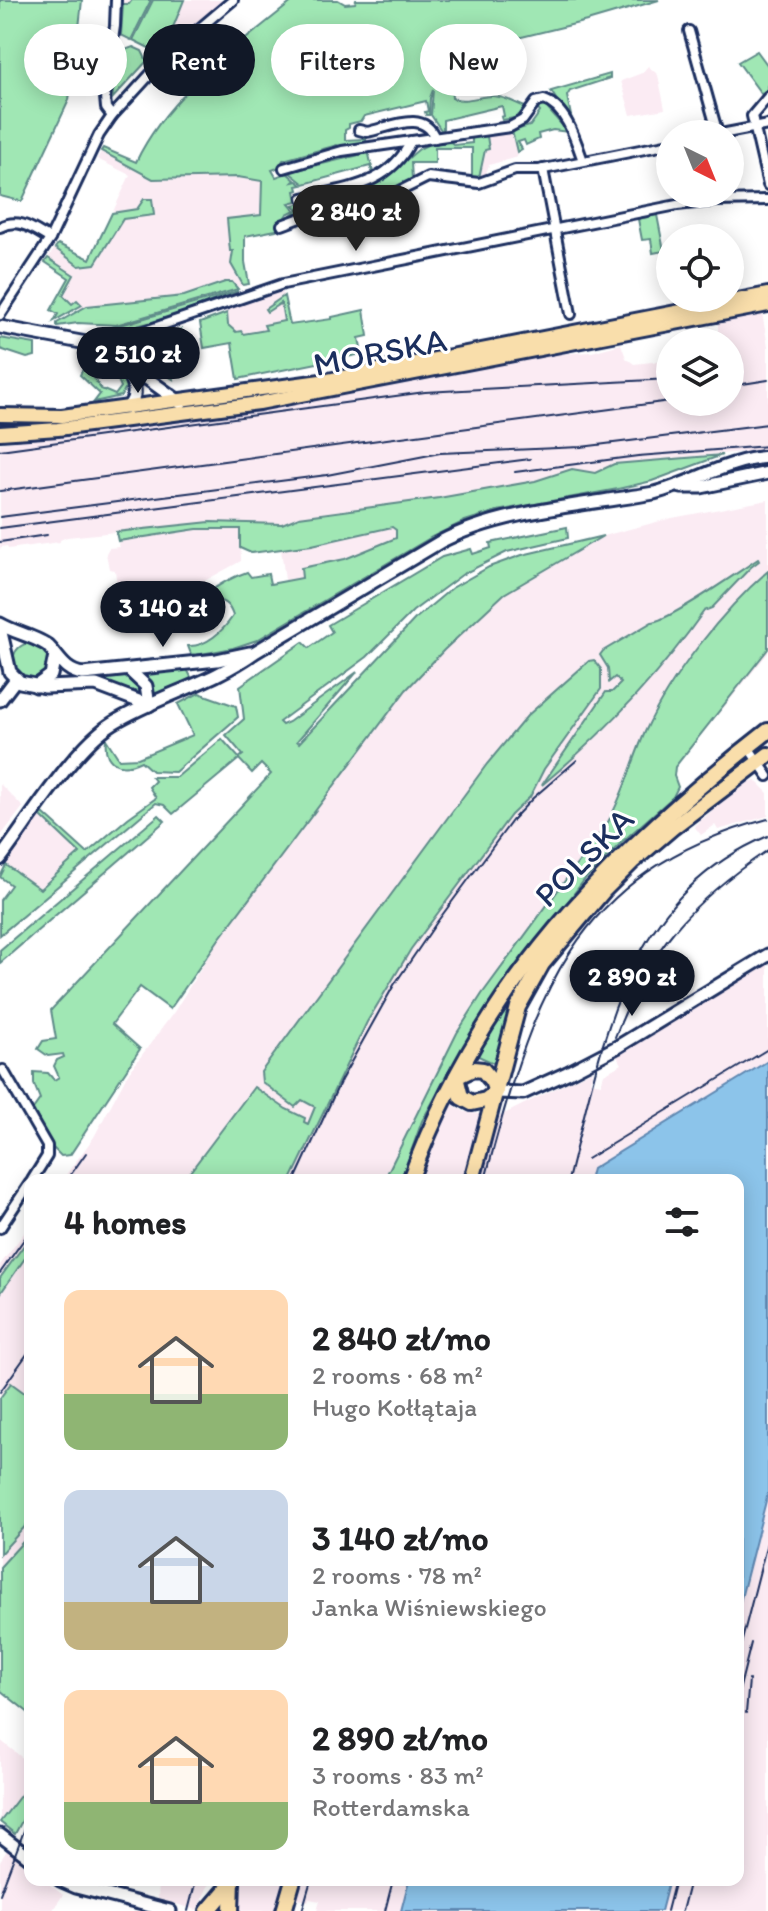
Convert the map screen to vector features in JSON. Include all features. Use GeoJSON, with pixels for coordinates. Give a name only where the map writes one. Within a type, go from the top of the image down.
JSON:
{"type":"FeatureCollection","features":[{"type":"Feature","properties":{"kind":"highway","name":"POLSKA"},"geometry":{"type":"LineString","coordinates":[[413,1174],[456,1077],[503,997],[578,901],[615,862],[768,731]]}},
{"type":"Feature","properties":{"kind":"highway","name":"POLSKA"},"geometry":{"type":"LineString","coordinates":[[474,1174],[523,995],[542,964],[604,890],[651,845],[764,758]]}},
{"type":"Feature","properties":{"kind":"highway"},"geometry":{"type":"LineString","coordinates":[[473,1069],[483,1070],[496,1092],[478,1103],[465,1101],[458,1091],[456,1077],[473,1069]]}},
{"type":"Feature","properties":{"kind":"highway"},"geometry":{"type":"LineString","coordinates":[[208,1911],[228,1886]]}},
{"type":"Feature","properties":{"kind":"highway"},"geometry":{"type":"LineString","coordinates":[[231,1911],[232,1886]]}},
{"type":"Feature","properties":{"kind":"highway"},"geometry":{"type":"LineString","coordinates":[[284,1911],[291,1886]]}},
{"type":"Feature","properties":{"kind":"main road","name":"MORSKA"},"geometry":{"type":"LineString","coordinates":[[0,415],[62,416],[328,380],[768,294]]}},
{"type":"Feature","properties":{"kind":"main road","name":"MORSKA"},"geometry":{"type":"LineString","coordinates":[[0,433],[200,412],[321,392],[768,305]]}},
{"type":"Feature","properties":{"kind":"main road"},"geometry":{"type":"LineString","coordinates":[[0,327],[83,342],[105,350],[178,401],[200,412]]}},
{"type":"Feature","properties":{"kind":"main road"},"geometry":{"type":"LineString","coordinates":[[120,359],[135,390],[132,403],[127,408]]}},
{"type":"Feature","properties":{"kind":"main road"},"geometry":{"type":"LineString","coordinates":[[152,418],[178,401]]}},
{"type":"Feature","properties":{"kind":"main road"},"geometry":{"type":"LineString","coordinates":[[676,487],[727,464],[768,457]]}},
{"type":"Feature","properties":{"kind":"main road"},"geometry":{"type":"LineString","coordinates":[[0,859],[91,741],[114,723],[234,667],[430,548],[469,529],[500,520],[768,473]]}},
{"type":"Feature","properties":{"kind":"main road"},"geometry":{"type":"LineString","coordinates":[[0,626],[45,643],[65,668],[88,675],[255,652]]}},
{"type":"Feature","properties":{"kind":"main road"},"geometry":{"type":"LineString","coordinates":[[0,626],[7,660],[16,679],[36,686],[96,685],[149,705]]}},
{"type":"Feature","properties":{"kind":"main road"},"geometry":{"type":"LineString","coordinates":[[7,660],[15,646],[31,638]]}},
{"type":"Feature","properties":{"kind":"main road"},"geometry":{"type":"LineString","coordinates":[[36,686],[51,675],[55,655]]}},
{"type":"Feature","properties":{"kind":"main road"},"geometry":{"type":"LineString","coordinates":[[189,663],[197,685]]}},
{"type":"Feature","properties":{"kind":"main road"},"geometry":{"type":"LineString","coordinates":[[129,670],[146,686],[149,705]]}},
{"type":"Feature","properties":{"kind":"main road"},"geometry":{"type":"LineString","coordinates":[[0,700],[16,679]]}},
{"type":"Feature","properties":{"kind":"main road"},"geometry":{"type":"LineString","coordinates":[[496,1092],[523,1093],[567,1073],[617,1047],[768,955]]}},
{"type":"Feature","properties":{"kind":"main road"},"geometry":{"type":"LineString","coordinates":[[0,1835],[24,1853]]}},
{"type":"Feature","properties":{"kind":"main road"},"geometry":{"type":"LineString","coordinates":[[74,1886],[170,1911]]}},
{"type":"Feature","properties":{"kind":"street"},"geometry":{"type":"LineString","coordinates":[[112,116],[106,108],[105,97],[116,0]]}},
{"type":"Feature","properties":{"kind":"street"},"geometry":{"type":"LineString","coordinates":[[0,315],[50,239],[99,135],[112,116],[168,55],[233,0]]}},
{"type":"Feature","properties":{"kind":"street"},"geometry":{"type":"LineString","coordinates":[[689,31],[716,120]]}},
{"type":"Feature","properties":{"kind":"street"},"geometry":{"type":"LineString","coordinates":[[768,97],[753,113],[768,185]]}},
{"type":"Feature","properties":{"kind":"street"},"geometry":{"type":"LineString","coordinates":[[284,168],[342,151],[514,126],[523,120],[536,102],[546,100],[557,108],[572,132],[583,161]]}},
{"type":"Feature","properties":{"kind":"street"},"geometry":{"type":"LineString","coordinates":[[359,130],[367,132],[419,120],[429,125],[435,138]]}},
{"type":"Feature","properties":{"kind":"street"},"geometry":{"type":"LineString","coordinates":[[744,129],[768,125]]}},
{"type":"Feature","properties":{"kind":"street"},"geometry":{"type":"LineString","coordinates":[[305,186],[306,197],[376,180],[411,141]]}},
{"type":"Feature","properties":{"kind":"street"},"geometry":{"type":"LineString","coordinates":[[282,225],[306,216],[370,206],[428,177],[473,184],[515,170],[543,169],[656,147]]}},
{"type":"Feature","properties":{"kind":"street"},"geometry":{"type":"LineString","coordinates":[[543,169],[571,314]]}},
{"type":"Feature","properties":{"kind":"street"},"geometry":{"type":"LineString","coordinates":[[105,350],[136,334],[283,284],[694,203],[768,200]]}},
{"type":"Feature","properties":{"kind":"street"},"geometry":{"type":"LineString","coordinates":[[0,227],[15,222],[25,224],[50,239]]}},
{"type":"Feature","properties":{"kind":"street"},"geometry":{"type":"LineString","coordinates":[[748,747],[764,758],[768,776]]}},
{"type":"Feature","properties":{"kind":"street"},"geometry":{"type":"LineString","coordinates":[[3,1070],[47,1146],[47,1156],[35,1174]]}},
{"type":"Feature","properties":{"kind":"street"},"geometry":{"type":"LineString","coordinates":[[0,1228],[24,1192]]}},
{"type":"Feature","properties":{"kind":"shaded area"},"geometry":{"type":"Polygon","coordinates":[[[122,0],[224,0],[196,24],[143,24],[143,46],[127,38],[127,24],[121,24],[122,0]]]}},
{"type":"Feature","properties":{"kind":"shaded area"},"geometry":{"type":"Polygon","coordinates":[[[648,66],[658,75],[665,109],[631,115],[621,81],[642,73],[648,66]]]}},
{"type":"Feature","properties":{"kind":"shaded area"},"geometry":{"type":"Polygon","coordinates":[[[513,131],[517,157],[489,165],[485,176],[479,178],[485,150],[489,149],[487,136],[513,131]]]}},
{"type":"Feature","properties":{"kind":"shaded area"},"geometry":{"type":"Polygon","coordinates":[[[103,148],[160,180],[238,177],[262,181],[261,216],[245,217],[245,262],[249,284],[199,296],[81,309],[61,295],[69,278],[45,262],[58,244],[91,259],[130,175],[97,159],[103,148]]]}},
{"type":"Feature","properties":{"kind":"shaded area"},"geometry":{"type":"Polygon","coordinates":[[[282,288],[290,325],[230,336],[224,309],[244,299],[282,288]]]}},
{"type":"Feature","properties":{"kind":"shaded area"},"geometry":{"type":"Polygon","coordinates":[[[762,313],[768,346],[768,450],[685,457],[614,482],[482,509],[399,554],[344,577],[285,580],[278,526],[225,529],[240,529],[241,561],[197,585],[172,614],[169,613],[159,630],[124,635],[115,570],[109,569],[106,553],[109,548],[119,547],[116,532],[67,537],[60,542],[8,549],[7,546],[0,550],[0,443],[245,412],[557,354],[592,352],[621,344],[626,358],[634,364],[656,362],[656,416],[744,416],[744,328],[718,328],[718,322],[762,313]]]}},
{"type":"Feature","properties":{"kind":"shaded area"},"geometry":{"type":"Polygon","coordinates":[[[768,500],[768,653],[552,919],[481,1017],[422,1121],[403,1174],[66,1174],[94,1137],[127,1075],[174,1012],[219,939],[406,690],[504,594],[603,536],[672,518],[768,500]]]}},
{"type":"Feature","properties":{"kind":"shaded area"},"geometry":{"type":"Polygon","coordinates":[[[748,781],[756,781],[768,793],[768,816],[718,830],[715,825],[701,835],[694,826],[748,781]]]}},
{"type":"Feature","properties":{"kind":"shaded area"},"geometry":{"type":"Polygon","coordinates":[[[0,784],[23,807],[0,837],[0,784]]]}},
{"type":"Feature","properties":{"kind":"shaded area"},"geometry":{"type":"Polygon","coordinates":[[[41,816],[80,852],[40,889],[6,865],[41,816]]]}},
{"type":"Feature","properties":{"kind":"shaded area"},"geometry":{"type":"Polygon","coordinates":[[[768,962],[768,1061],[593,1169],[591,1174],[420,1174],[450,1103],[465,1112],[498,1117],[593,1070],[590,1082],[601,1084],[604,1074],[622,1064],[616,1055],[768,962]]]}},
{"type":"Feature","properties":{"kind":"shaded area"},"geometry":{"type":"Polygon","coordinates":[[[24,1233],[24,1541],[0,1567],[0,1265],[24,1233]]]}},
{"type":"Feature","properties":{"kind":"shaded area"},"geometry":{"type":"Polygon","coordinates":[[[768,1493],[768,1911],[661,1911],[667,1886],[744,1886],[744,1587],[768,1493]]]}},
{"type":"Feature","properties":{"kind":"shaded area"},"geometry":{"type":"Polygon","coordinates":[[[0,1740],[24,1759],[24,1791],[0,1822],[0,1740]]]}},
{"type":"Feature","properties":{"kind":"shaded area"},"geometry":{"type":"Polygon","coordinates":[[[7,1850],[24,1865],[24,1886],[52,1886],[63,1895],[52,1911],[0,1911],[0,1861],[7,1850]]]}},
{"type":"Feature","properties":{"kind":"shaded area"},"geometry":{"type":"Polygon","coordinates":[[[159,1886],[208,1886],[197,1910],[158,1899],[159,1886]]]}},
{"type":"Feature","properties":{"kind":"shaded area"},"geometry":{"type":"Polygon","coordinates":[[[241,1886],[407,1886],[401,1911],[317,1911],[320,1901],[298,1899],[294,1911],[239,1911],[241,1886]]]}},
{"type":"Feature","properties":{"kind":"green space"},"geometry":{"type":"Polygon","coordinates":[[[0,0],[82,0],[79,24],[24,24],[24,96],[70,96],[69,100],[22,201],[0,196],[0,0]]]}},
{"type":"Feature","properties":{"kind":"green space"},"geometry":{"type":"Polygon","coordinates":[[[132,0],[151,0],[131,40],[127,38],[127,24],[122,24],[123,4],[129,4],[132,0]]]}},
{"type":"Feature","properties":{"kind":"green space"},"geometry":{"type":"Polygon","coordinates":[[[153,0],[184,0],[174,24],[143,24],[143,45],[133,40],[153,0]]]}},
{"type":"Feature","properties":{"kind":"green space"},"geometry":{"type":"Polygon","coordinates":[[[294,0],[338,0],[345,4],[355,3],[356,0],[659,0],[527,36],[527,24],[420,24],[420,96],[431,96],[429,115],[425,112],[428,111],[426,101],[364,116],[361,121],[349,124],[345,130],[345,140],[363,139],[365,135],[367,144],[341,148],[337,145],[283,160],[280,167],[272,170],[276,177],[287,173],[295,180],[293,182],[302,185],[297,186],[298,190],[295,191],[297,201],[289,203],[295,210],[287,214],[276,230],[245,236],[249,284],[243,285],[231,264],[233,251],[230,251],[227,219],[261,215],[262,181],[238,177],[153,179],[101,151],[103,148],[136,162],[150,137],[182,96],[255,96],[255,31],[294,0]]]}},
{"type":"Feature","properties":{"kind":"green space"},"geometry":{"type":"Polygon","coordinates":[[[133,47],[142,51],[143,65],[127,83],[127,49],[133,47]]]}},
{"type":"Feature","properties":{"kind":"green space"},"geometry":{"type":"Polygon","coordinates":[[[757,51],[768,66],[768,89],[762,95],[738,62],[757,51]]]}},
{"type":"Feature","properties":{"kind":"green space"},"geometry":{"type":"Polygon","coordinates":[[[610,74],[610,78],[570,91],[567,96],[573,126],[551,91],[610,74]]]}},
{"type":"Feature","properties":{"kind":"green space"},"geometry":{"type":"Polygon","coordinates":[[[433,96],[452,96],[462,100],[501,97],[526,109],[521,117],[502,120],[502,106],[443,120],[443,133],[431,115],[433,96]]]}},
{"type":"Feature","properties":{"kind":"green space"},"geometry":{"type":"Polygon","coordinates":[[[536,107],[546,107],[568,132],[553,130],[538,134],[539,139],[526,145],[524,140],[518,142],[522,149],[517,152],[512,131],[530,126],[540,112],[536,107]]]}},
{"type":"Feature","properties":{"kind":"green space"},"geometry":{"type":"Polygon","coordinates":[[[487,136],[489,149],[485,150],[479,178],[472,178],[472,148],[435,148],[435,163],[411,163],[412,179],[382,196],[351,207],[285,220],[298,209],[293,205],[366,190],[429,144],[472,143],[472,138],[487,136]]]}},
{"type":"Feature","properties":{"kind":"green space"},"geometry":{"type":"Polygon","coordinates":[[[368,150],[374,177],[370,166],[304,184],[289,172],[363,154],[368,150]]]}},
{"type":"Feature","properties":{"kind":"green space"},"geometry":{"type":"Polygon","coordinates":[[[144,199],[152,199],[154,215],[123,219],[95,264],[79,266],[55,248],[58,244],[90,259],[112,213],[137,209],[144,199]]]}},
{"type":"Feature","properties":{"kind":"green space"},"geometry":{"type":"Polygon","coordinates":[[[657,215],[656,252],[653,253],[651,239],[642,240],[638,219],[657,215]]]}},
{"type":"Feature","properties":{"kind":"green space"},"geometry":{"type":"Polygon","coordinates":[[[48,258],[74,275],[63,295],[72,304],[77,300],[82,305],[54,321],[58,314],[51,310],[69,278],[45,262],[48,258]]]}},
{"type":"Feature","properties":{"kind":"green space"},"geometry":{"type":"Polygon","coordinates":[[[232,282],[238,289],[116,325],[78,323],[57,326],[57,323],[87,306],[184,296],[232,282]]]}},
{"type":"Feature","properties":{"kind":"green space"},"geometry":{"type":"Polygon","coordinates":[[[238,291],[166,319],[107,333],[107,329],[238,291]]]}},
{"type":"Feature","properties":{"kind":"green space"},"geometry":{"type":"Polygon","coordinates":[[[284,296],[290,325],[332,319],[364,310],[368,336],[359,338],[362,354],[238,379],[232,343],[204,348],[200,323],[227,313],[228,325],[236,332],[243,334],[266,330],[264,325],[284,321],[281,303],[267,312],[265,309],[284,296]]]}},
{"type":"Feature","properties":{"kind":"green space"},"geometry":{"type":"Polygon","coordinates":[[[181,329],[182,333],[168,338],[173,379],[142,360],[136,349],[139,344],[181,329]]]}},
{"type":"Feature","properties":{"kind":"green space"},"geometry":{"type":"Polygon","coordinates":[[[0,338],[35,344],[35,356],[27,358],[0,349],[0,338]]]}},
{"type":"Feature","properties":{"kind":"green space"},"geometry":{"type":"Polygon","coordinates":[[[88,357],[124,379],[126,387],[121,396],[94,402],[100,394],[80,375],[85,365],[101,389],[115,395],[121,387],[118,380],[101,371],[102,367],[88,357]]]}},
{"type":"Feature","properties":{"kind":"green space"},"geometry":{"type":"Polygon","coordinates":[[[722,455],[652,481],[497,511],[465,521],[432,537],[257,640],[196,655],[191,654],[188,646],[214,637],[233,616],[227,605],[216,600],[188,624],[181,626],[199,600],[217,586],[247,572],[251,577],[268,574],[270,584],[302,578],[301,568],[345,559],[396,538],[396,530],[392,527],[312,545],[251,553],[240,548],[240,529],[197,529],[118,541],[116,532],[210,522],[282,524],[299,517],[535,481],[572,469],[595,473],[614,464],[722,455]]]}},
{"type":"Feature","properties":{"kind":"green space"},"geometry":{"type":"Polygon","coordinates":[[[567,527],[568,538],[507,552],[463,574],[413,611],[367,657],[279,722],[282,725],[289,722],[357,672],[297,741],[299,743],[415,619],[452,588],[489,567],[522,555],[603,536],[504,594],[406,690],[170,1009],[140,987],[112,1024],[140,1049],[70,1155],[61,1156],[52,1147],[33,1109],[40,1099],[34,1084],[34,1072],[48,1073],[54,1080],[59,1077],[54,1066],[57,1060],[64,1057],[63,1054],[48,1056],[38,1049],[43,1041],[56,1039],[51,1010],[271,774],[261,764],[252,773],[239,759],[173,814],[164,805],[156,803],[0,935],[0,900],[11,885],[0,877],[6,865],[40,889],[80,853],[41,816],[43,813],[87,853],[156,798],[149,787],[155,781],[152,777],[177,777],[222,739],[239,758],[243,755],[226,735],[244,719],[240,686],[303,642],[309,648],[332,632],[328,625],[442,557],[471,549],[473,554],[491,548],[490,543],[567,527]]]}},
{"type":"Feature","properties":{"kind":"green space"},"geometry":{"type":"Polygon","coordinates":[[[758,559],[712,608],[704,611],[629,703],[542,785],[606,692],[612,692],[621,683],[615,677],[609,682],[608,668],[600,655],[603,651],[688,605],[758,559]]]}},
{"type":"Feature","properties":{"kind":"green space"},"geometry":{"type":"Polygon","coordinates":[[[768,571],[768,649],[675,767],[678,787],[673,797],[585,879],[481,1017],[422,1121],[403,1174],[387,1174],[457,1033],[608,822],[645,732],[668,689],[716,625],[768,571]]]}},
{"type":"Feature","properties":{"kind":"green space"},"geometry":{"type":"Polygon","coordinates":[[[31,643],[44,648],[49,661],[44,674],[31,679],[18,674],[13,661],[18,648],[31,643]]]}},
{"type":"Feature","properties":{"kind":"green space"},"geometry":{"type":"Polygon","coordinates":[[[594,660],[601,669],[601,689],[544,769],[530,797],[511,815],[411,949],[367,1022],[294,1174],[189,1174],[254,1087],[305,1118],[304,1122],[308,1124],[315,1107],[302,1100],[295,1107],[262,1082],[261,1072],[487,764],[527,716],[589,661],[594,660]]]}},
{"type":"Feature","properties":{"kind":"green space"},"geometry":{"type":"Polygon","coordinates":[[[186,667],[191,677],[190,683],[168,692],[151,694],[146,676],[186,667]]]}},
{"type":"Feature","properties":{"kind":"green space"},"geometry":{"type":"Polygon","coordinates":[[[128,675],[142,688],[142,693],[89,680],[128,675]]]}},
{"type":"Feature","properties":{"kind":"green space"},"geometry":{"type":"Polygon","coordinates":[[[199,693],[236,706],[238,717],[175,772],[152,771],[141,761],[120,765],[110,760],[106,739],[119,759],[138,758],[193,735],[178,704],[199,693]]]}},
{"type":"Feature","properties":{"kind":"green space"},"geometry":{"type":"Polygon","coordinates":[[[729,770],[733,776],[654,838],[527,976],[518,994],[498,1065],[476,1055],[513,990],[602,882],[729,770]]]}},
{"type":"Feature","properties":{"kind":"green space"},"geometry":{"type":"Polygon","coordinates":[[[159,815],[165,821],[0,963],[0,950],[159,815]]]}},
{"type":"Feature","properties":{"kind":"green space"},"geometry":{"type":"Polygon","coordinates":[[[24,1245],[24,1260],[0,1294],[0,1278],[24,1245]]]}},
{"type":"Feature","properties":{"kind":"green space"},"geometry":{"type":"Polygon","coordinates":[[[11,1383],[24,1393],[24,1528],[0,1554],[0,1398],[11,1383]]]}},
{"type":"Feature","properties":{"kind":"green space"},"geometry":{"type":"Polygon","coordinates":[[[24,1541],[24,1709],[0,1690],[0,1567],[24,1541]]]}},
{"type":"Feature","properties":{"kind":"green space"},"geometry":{"type":"Polygon","coordinates":[[[24,1791],[24,1817],[15,1834],[0,1822],[24,1791]]]}},
{"type":"Feature","properties":{"kind":"water"},"geometry":{"type":"Polygon","coordinates":[[[768,1061],[768,1493],[744,1587],[744,1174],[591,1174],[592,1169],[768,1061]]]}},
{"type":"Feature","properties":{"kind":"water"},"geometry":{"type":"Polygon","coordinates":[[[407,1886],[667,1886],[661,1911],[401,1911],[407,1886]]]}},
{"type":"Feature","properties":{"kind":"railway"},"geometry":{"type":"LineString","coordinates":[[0,450],[425,392],[656,380]]}},
{"type":"Feature","properties":{"kind":"railway"},"geometry":{"type":"LineString","coordinates":[[744,384],[768,380]]}},
{"type":"Feature","properties":{"kind":"railway"},"geometry":{"type":"LineString","coordinates":[[0,491],[656,403]]}},
{"type":"Feature","properties":{"kind":"railway"},"geometry":{"type":"LineString","coordinates":[[0,517],[327,475],[440,453],[581,447],[768,424]]}},
{"type":"Feature","properties":{"kind":"railway"},"geometry":{"type":"LineString","coordinates":[[515,472],[638,456],[768,446]]}},
{"type":"Feature","properties":{"kind":"railway"},"geometry":{"type":"LineString","coordinates":[[0,528],[530,459]]}},
{"type":"Feature","properties":{"kind":"railway"},"geometry":{"type":"LineString","coordinates":[[0,542],[47,535]]}},
{"type":"Feature","properties":{"kind":"railway"},"geometry":{"type":"LineString","coordinates":[[298,1174],[341,1080],[394,985],[514,818],[577,760]]}},
{"type":"Feature","properties":{"kind":"railway"},"geometry":{"type":"LineString","coordinates":[[487,1174],[521,1055],[543,1001],[570,952],[604,909],[647,872],[701,842],[768,819]]}},
{"type":"Feature","properties":{"kind":"railway"},"geometry":{"type":"LineString","coordinates":[[569,1174],[608,1028],[626,981],[650,936],[680,897],[719,863],[768,836]]}},
{"type":"Feature","properties":{"kind":"railway"},"geometry":{"type":"LineString","coordinates":[[615,1037],[642,978],[675,930],[716,889],[768,850]]}},
{"type":"Feature","properties":{"kind":"railway"},"geometry":{"type":"LineString","coordinates":[[587,1159],[768,1049]]}},
{"type":"Feature","properties":{"kind":"railway"},"geometry":{"type":"LineString","coordinates":[[71,1174],[86,1153]]}},
{"type":"Feature","properties":{"kind":"railway"},"geometry":{"type":"LineString","coordinates":[[0,1273],[24,1239]]}},
{"type":"Feature","properties":{"kind":"railway"},"geometry":{"type":"LineString","coordinates":[[0,1392],[24,1358]]}},
{"type":"Feature","properties":{"kind":"railway"},"geometry":{"type":"LineString","coordinates":[[744,1633],[768,1539]]}},
{"type":"Feature","properties":{"kind":"railway"},"geometry":{"type":"LineString","coordinates":[[744,1671],[751,1643]]}},
{"type":"Feature","properties":{"kind":"railway"},"geometry":{"type":"LineString","coordinates":[[746,1713],[749,1680]]}},
{"type":"Feature","properties":{"kind":"railway"},"geometry":{"type":"LineString","coordinates":[[0,1894],[24,1831]]}},
{"type":"Feature","properties":{"kind":"railway"},"geometry":{"type":"LineString","coordinates":[[188,1911],[194,1886]]}},
{"type":"Feature","properties":{"kind":"railway"},"geometry":{"type":"LineString","coordinates":[[302,1911],[309,1886]]}},
{"type":"Feature","properties":{"kind":"railway"},"geometry":{"type":"LineString","coordinates":[[385,1911],[391,1886]]}},
{"type":"Feature","properties":{"kind":"railway"},"geometry":{"type":"LineString","coordinates":[[667,1911],[673,1886]]}},
{"type":"Feature","properties":{"kind":"railway"},"geometry":{"type":"LineString","coordinates":[[682,1911],[688,1886]]}}]}
